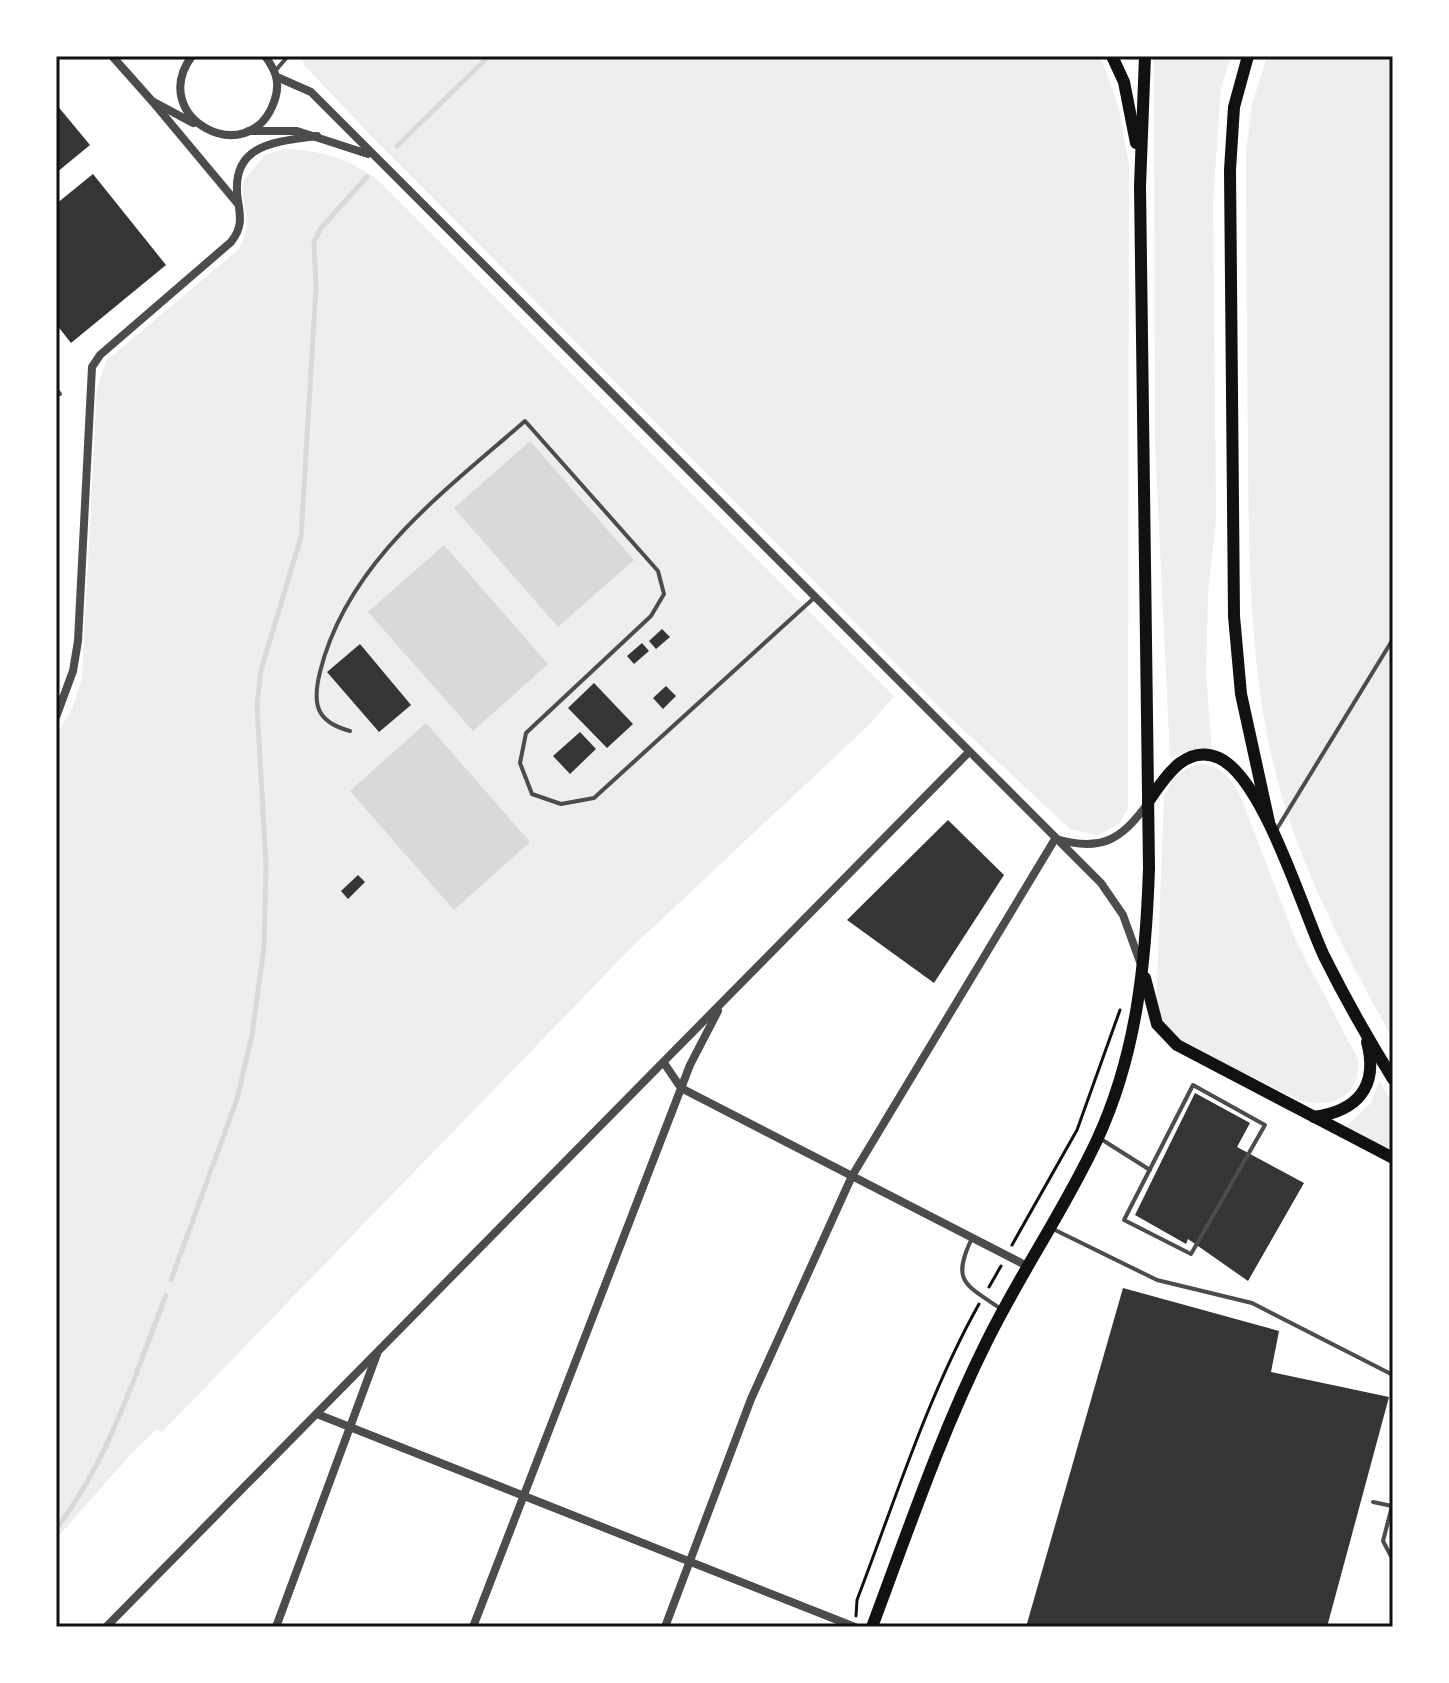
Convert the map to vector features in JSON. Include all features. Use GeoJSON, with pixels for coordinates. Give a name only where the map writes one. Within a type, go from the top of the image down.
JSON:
{"type":"FeatureCollection","features":[{"type":"Feature","properties":{"kind":"main road"},"geometry":{"type":"LineString","coordinates":[[1112,56],[1124,82],[1133,122],[1140,186]]}},
{"type":"Feature","properties":{"kind":"main road"},"geometry":{"type":"LineString","coordinates":[[872,1627],[945,1435],[1003,1310],[1098,1137],[1129,1048],[1143,970],[1148,802],[1140,186],[1145,56]]}},
{"type":"Feature","properties":{"kind":"main road"},"geometry":{"type":"LineString","coordinates":[[1248,56],[1234,107],[1230,170],[1234,616],[1241,694],[1271,828]]}},
{"type":"Feature","properties":{"kind":"main road"},"geometry":{"type":"LineString","coordinates":[[1148,802],[1174,766],[1185,759],[1219,758],[1236,771],[1271,828],[1325,956],[1393,1079]]}},
{"type":"Feature","properties":{"kind":"main road"},"geometry":{"type":"LineString","coordinates":[[1143,970],[1157,1024],[1177,1045],[1393,1158]]}},
{"type":"Feature","properties":{"kind":"main road"},"geometry":{"type":"LineString","coordinates":[[1313,1117],[1342,1112],[1361,1096],[1370,1068],[1366,1035]]}},
{"type":"Feature","properties":{"kind":"street"},"geometry":{"type":"LineString","coordinates":[[112,56],[239,205]]}},
{"type":"Feature","properties":{"kind":"street"},"geometry":{"type":"LineString","coordinates":[[192,56],[182,73],[180,89],[184,106],[206,130]]}},
{"type":"Feature","properties":{"kind":"street"},"geometry":{"type":"LineString","coordinates":[[265,56],[276,74],[311,92],[1114,899],[1132,935],[1143,970]]}},
{"type":"Feature","properties":{"kind":"street"},"geometry":{"type":"LineString","coordinates":[[248,131],[271,110],[276,74]]}},
{"type":"Feature","properties":{"kind":"street"},"geometry":{"type":"LineString","coordinates":[[152,101],[219,135],[248,131],[297,131],[372,156]]}},
{"type":"Feature","properties":{"kind":"street"},"geometry":{"type":"LineString","coordinates":[[56,717],[73,671],[78,641],[92,367],[100,355],[239,232],[242,215],[236,178],[241,164],[253,151],[271,143],[317,136]]}},
{"type":"Feature","properties":{"kind":"street"},"geometry":{"type":"LineString","coordinates":[[106,1627],[969,752]]}},
{"type":"Feature","properties":{"kind":"street"},"geometry":{"type":"LineString","coordinates":[[1055,839],[1078,846],[1094,845],[1116,837],[1132,826],[1148,802]]}},
{"type":"Feature","properties":{"kind":"street"},"geometry":{"type":"LineString","coordinates":[[665,1627],[767,1362],[852,1176],[1055,839]]}},
{"type":"Feature","properties":{"kind":"street"},"geometry":{"type":"LineString","coordinates":[[473,1627],[690,1065],[725,999]]}},
{"type":"Feature","properties":{"kind":"street"},"geometry":{"type":"LineString","coordinates":[[672,1054],[682,1056],[690,1065]]}},
{"type":"Feature","properties":{"kind":"street"},"geometry":{"type":"LineString","coordinates":[[664,1063],[681,1088],[1027,1266]]}},
{"type":"Feature","properties":{"kind":"street"},"geometry":{"type":"LineString","coordinates":[[276,1627],[378,1351]]}},
{"type":"Feature","properties":{"kind":"street"},"geometry":{"type":"LineString","coordinates":[[317,1414],[690,1561],[856,1622]]}},
{"type":"Feature","properties":{"kind":"lane"},"geometry":{"type":"LineString","coordinates":[[276,74],[288,56]]}},
{"type":"Feature","properties":{"kind":"lane"},"geometry":{"type":"LineString","coordinates":[[350,731],[331,726],[318,709],[314,693],[326,647],[343,609],[380,557],[417,515],[525,421],[658,571],[664,594],[651,616],[526,733],[520,763],[532,794],[561,804],[594,798],[814,598]]}},
{"type":"Feature","properties":{"kind":"lane"},"geometry":{"type":"LineString","coordinates":[[1271,828],[1393,639]]}},
{"type":"Feature","properties":{"kind":"lane"},"geometry":{"type":"LineString","coordinates":[[1193,1085],[1265,1125],[1191,1254],[1124,1220],[1150,1170],[1193,1085]]}},
{"type":"Feature","properties":{"kind":"lane"},"geometry":{"type":"LineString","coordinates":[[1098,1137],[1150,1170]]}},
{"type":"Feature","properties":{"kind":"lane"},"geometry":{"type":"LineString","coordinates":[[1050,1227],[1157,1280],[1252,1303],[1393,1375]]}},
{"type":"Feature","properties":{"kind":"lane"},"geometry":{"type":"LineString","coordinates":[[972,1238],[961,1262],[960,1274],[966,1284],[1003,1310]]}},
{"type":"Feature","properties":{"kind":"lane"},"geometry":{"type":"LineString","coordinates":[[1373,1502],[1392,1504],[1383,1541],[1393,1560]]}},
{"type":"Feature","properties":{"kind":"path"},"geometry":{"type":"LineString","coordinates":[[1011,1247],[1077,1130],[1127,998]]}},
{"type":"Feature","properties":{"kind":"path"},"geometry":{"type":"LineString","coordinates":[[856,1622],[857,1600],[935,1396],[999,1268]]}},
{"type":"Feature","properties":{"kind":"shaded area"},"geometry":{"type":"Polygon","coordinates":[[[301,56],[1100,56],[1118,105],[1129,164],[1128,808],[1119,824],[1098,835],[1070,829],[940,708],[373,138],[305,66],[301,56]]]}},
{"type":"Feature","properties":{"kind":"shaded area"},"geometry":{"type":"Polygon","coordinates":[[[1154,56],[1231,56],[1221,88],[1213,201],[1216,518],[1208,595],[1206,673],[1212,751],[1190,750],[1170,758],[1155,444],[1154,56]]]}},
{"type":"Feature","properties":{"kind":"shaded area"},"geometry":{"type":"Polygon","coordinates":[[[1267,56],[1393,56],[1393,1040],[1332,924],[1294,834],[1272,760],[1257,672],[1249,537],[1246,151],[1252,105],[1267,56]]]}},
{"type":"Feature","properties":{"kind":"shaded area"},"geometry":{"type":"Polygon","coordinates":[[[284,149],[333,157],[378,180],[894,696],[872,722],[632,947],[162,1432],[157,1429],[131,1454],[56,1539],[56,736],[73,707],[82,678],[97,388],[106,361],[238,250],[247,223],[243,181],[265,155],[284,149]]]}},
{"type":"Feature","properties":{"kind":"shaded area"},"geometry":{"type":"Polygon","coordinates":[[[530,441],[634,560],[558,627],[454,508],[530,441]]]}},
{"type":"Feature","properties":{"kind":"shaded area"},"geometry":{"type":"Polygon","coordinates":[[[444,545],[548,664],[473,731],[368,612],[444,545]]]}},
{"type":"Feature","properties":{"kind":"shaded area"},"geometry":{"type":"Polygon","coordinates":[[[426,723],[530,842],[454,910],[350,791],[426,723]]]}},
{"type":"Feature","properties":{"kind":"shaded area"},"geometry":{"type":"Polygon","coordinates":[[[1201,764],[1225,774],[1240,795],[1296,941],[1358,1059],[1355,1082],[1344,1096],[1335,1101],[1302,1101],[1188,1047],[1167,1031],[1156,1009],[1164,797],[1178,775],[1201,764]]]}},
{"type":"Feature","properties":{"kind":"shaded area"},"geometry":{"type":"Polygon","coordinates":[[[1380,1081],[1393,1105],[1393,1152],[1346,1127],[1370,1104],[1380,1081]]]}},
{"type":"Feature","properties":{"kind":"building"},"geometry":{"type":"Polygon","coordinates":[[[56,104],[90,145],[56,173],[56,104]]]}},
{"type":"Feature","properties":{"kind":"building"},"geometry":{"type":"Polygon","coordinates":[[[93,174],[166,265],[71,343],[56,324],[56,204],[93,174]]]}},
{"type":"Feature","properties":{"kind":"building"},"geometry":{"type":"Polygon","coordinates":[[[662,629],[670,637],[656,649],[649,641],[662,629]]]}},
{"type":"Feature","properties":{"kind":"building"},"geometry":{"type":"Polygon","coordinates":[[[642,643],[649,651],[634,664],[627,656],[642,643]]]}},
{"type":"Feature","properties":{"kind":"building"},"geometry":{"type":"Polygon","coordinates":[[[360,644],[411,705],[379,732],[327,672],[360,644]]]}},
{"type":"Feature","properties":{"kind":"building"},"geometry":{"type":"Polygon","coordinates":[[[594,683],[633,724],[607,748],[568,708],[594,683]]]}},
{"type":"Feature","properties":{"kind":"building"},"geometry":{"type":"Polygon","coordinates":[[[666,686],[676,696],[663,709],[653,698],[666,686]]]}},
{"type":"Feature","properties":{"kind":"building"},"geometry":{"type":"Polygon","coordinates":[[[580,732],[596,749],[570,774],[553,756],[580,732]]]}},
{"type":"Feature","properties":{"kind":"building"},"geometry":{"type":"Polygon","coordinates":[[[948,820],[1004,875],[934,983],[847,920],[948,820]]]}},
{"type":"Feature","properties":{"kind":"building"},"geometry":{"type":"Polygon","coordinates":[[[358,875],[365,882],[348,899],[341,891],[358,875]]]}},
{"type":"Feature","properties":{"kind":"building"},"geometry":{"type":"Polygon","coordinates":[[[1195,1093],[1250,1123],[1237,1147],[1304,1183],[1248,1281],[1188,1239],[1186,1244],[1135,1215],[1195,1093]]]}},
{"type":"Feature","properties":{"kind":"building"},"geometry":{"type":"Polygon","coordinates":[[[1123,1288],[1279,1331],[1271,1372],[1389,1397],[1327,1627],[1026,1627],[1123,1288]]]}},
{"type":"Feature","properties":{"kind":"waterway"},"geometry":{"type":"LineString","coordinates":[[397,146],[489,56]]}},
{"type":"Feature","properties":{"kind":"waterway"},"geometry":{"type":"LineString","coordinates":[[171,1280],[237,1099],[252,1035],[264,947],[266,865],[257,705],[261,670],[301,537],[316,288],[314,242],[321,228],[367,177]]}},
{"type":"Feature","properties":{"kind":"waterway"},"geometry":{"type":"LineString","coordinates":[[56,1529],[106,1446],[166,1295]]}}]}
